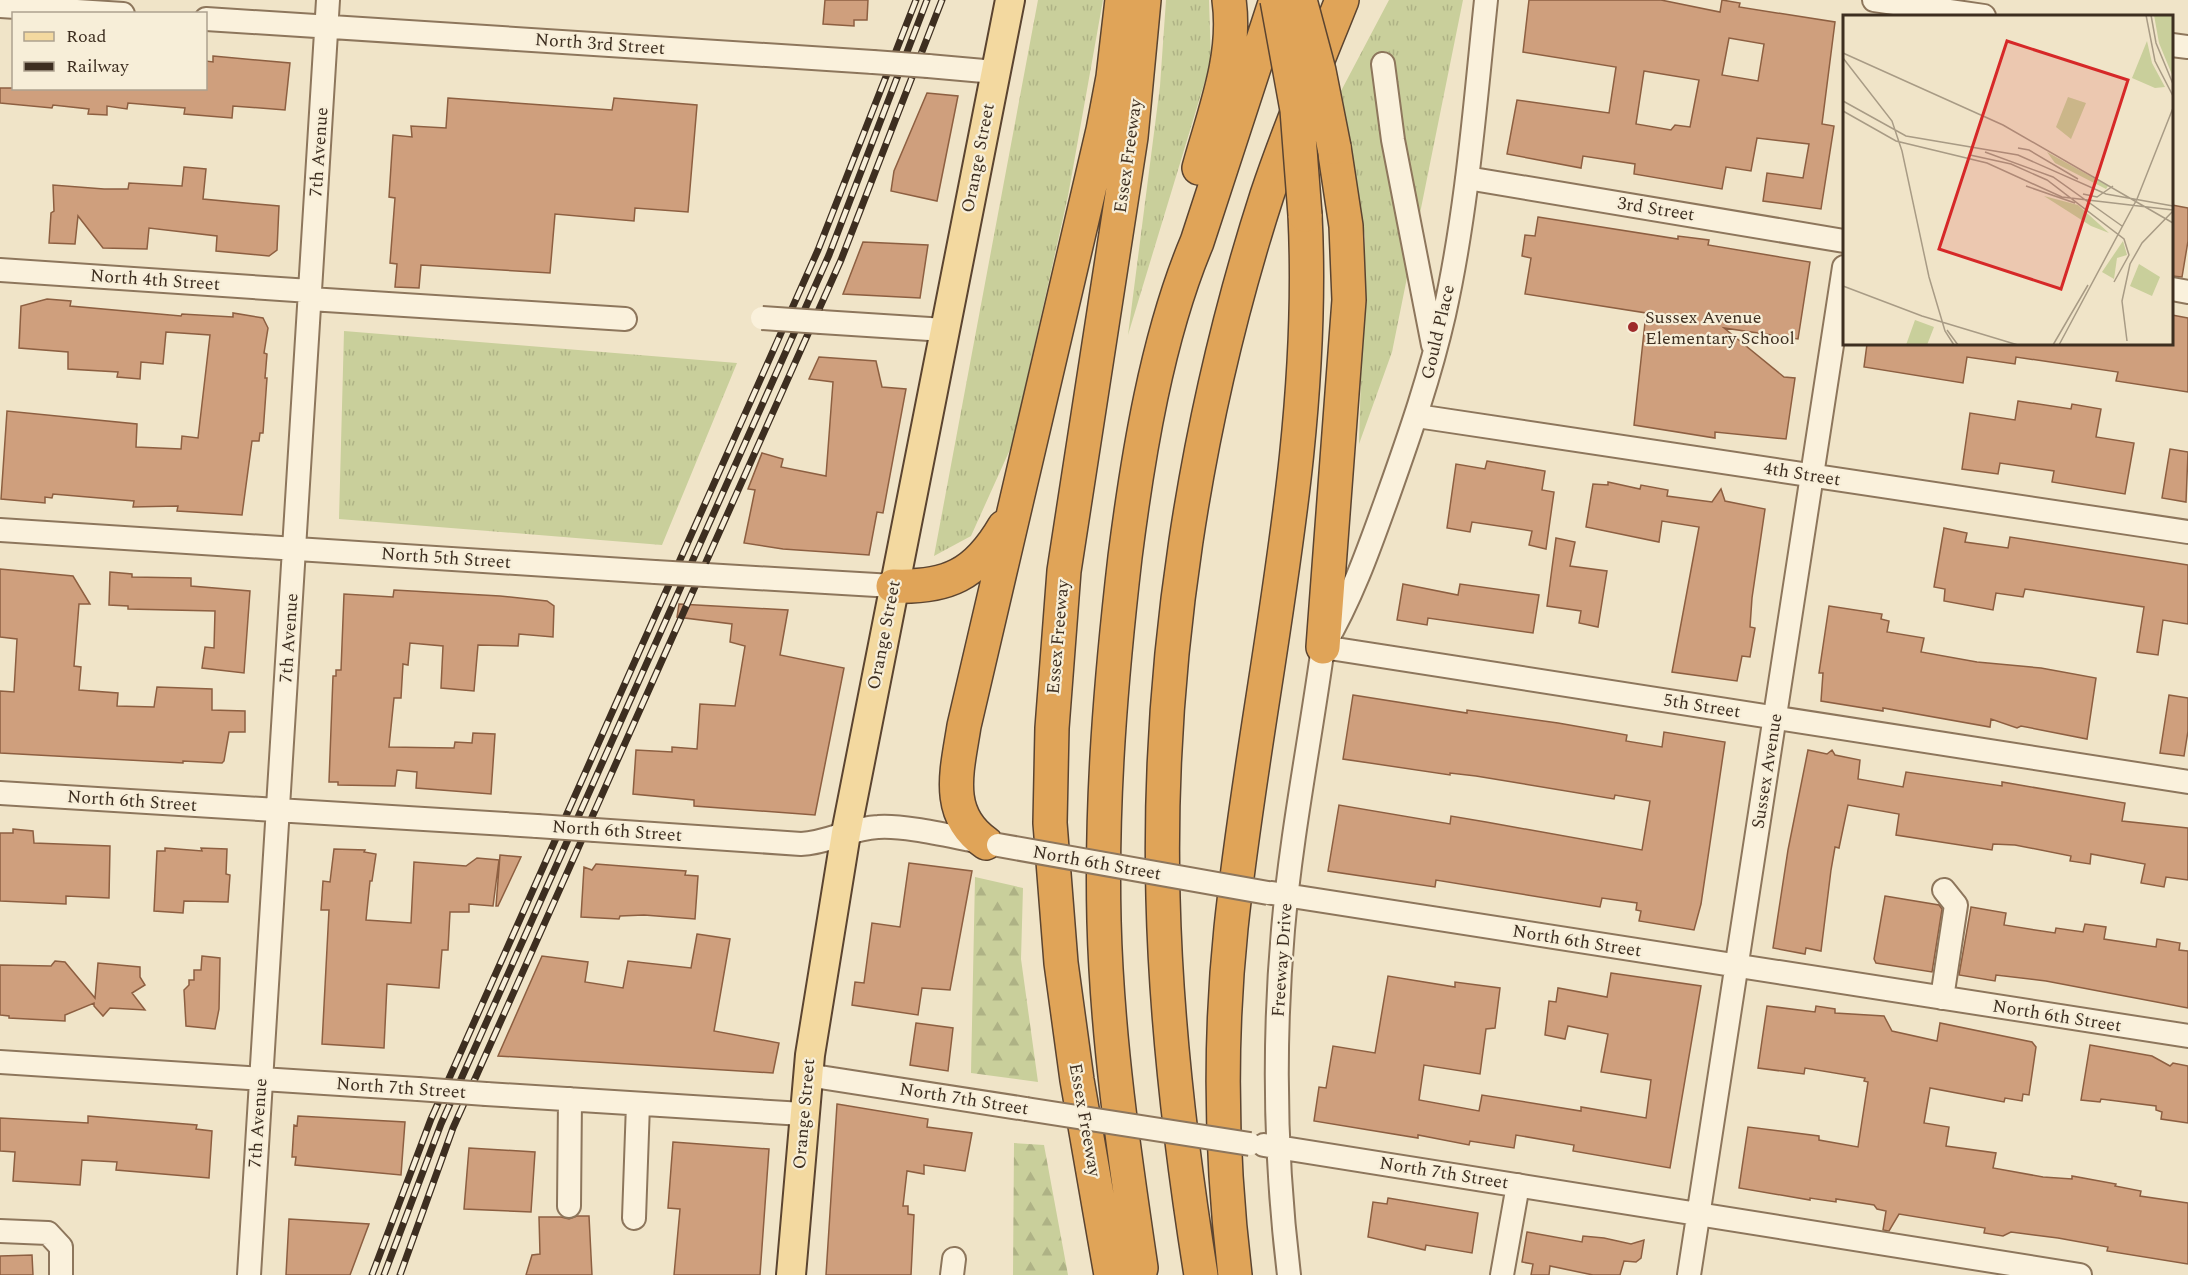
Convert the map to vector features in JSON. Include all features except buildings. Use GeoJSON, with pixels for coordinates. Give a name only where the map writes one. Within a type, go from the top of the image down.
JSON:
{"type":"FeatureCollection","features":[{"type":"Feature","properties":{"kind":"highway"},"geometry":{"type":"LineString","coordinates":[[992,844],[970,831],[958,810],[959,767],[970,692],[1015,504],[1126,69],[1122,0]]}},
{"type":"Feature","properties":{"kind":"highway","name":"Essex Freeway"},"geometry":{"type":"LineString","coordinates":[[1111,1275],[1077,1080],[1061,963],[1050,823],[1051,768],[1055,669],[1064,571],[1074,491],[1119,216],[1126,69],[1144,0]]}},
{"type":"Feature","properties":{"kind":"highway"},"geometry":{"type":"LineString","coordinates":[[1183,275],[1180,235],[1226,71],[1232,29],[1229,0]]}},
{"type":"Feature","properties":{"kind":"highway"},"geometry":{"type":"LineString","coordinates":[[1139,1275],[1141,1268],[1115,1083],[1106,972],[1104,852],[1108,726],[1118,617],[1134,495],[1156,376],[1183,275],[1197,242],[1276,0]]}},
{"type":"Feature","properties":{"kind":"highway"},"geometry":{"type":"LineString","coordinates":[[1235,1275],[1223,1129],[1226,979],[1235,888],[1299,424],[1307,306],[1305,215],[1297,110],[1276,0]]}},
{"type":"Feature","properties":{"kind":"highway"},"geometry":{"type":"LineString","coordinates":[[1300,0],[1319,71],[1334,147],[1345,218],[1349,300],[1323,647]]}},
{"type":"Feature","properties":{"kind":"highway"},"geometry":{"type":"LineString","coordinates":[[1201,1275],[1175,1090],[1163,907],[1166,748],[1180,587],[1207,428],[1244,272],[1280,159],[1342,0]]}},
{"type":"Feature","properties":{"kind":"highway"},"geometry":{"type":"LineString","coordinates":[[893,586],[916,587],[945,582],[968,570],[989,552],[1015,504]]}},
{"type":"Feature","properties":{"kind":"main road","name":"Orange Street"},"geometry":{"type":"LineString","coordinates":[[791,1275],[807,1075],[846,833],[1010,0]]}},
{"type":"Feature","properties":{"kind":"street","name":"7th Avenue"},"geometry":{"type":"LineString","coordinates":[[249,1275],[328,0]]}},
{"type":"Feature","properties":{"kind":"street","name":"Gould Place"},"geometry":{"type":"LineString","coordinates":[[1323,647],[1340,619],[1360,573],[1417,416],[1435,352],[1467,178],[1486,0]]}},
{"type":"Feature","properties":{"kind":"street"},"geometry":{"type":"LineString","coordinates":[[1882,5],[1975,15]]}},
{"type":"Feature","properties":{"kind":"street"},"geometry":{"type":"LineString","coordinates":[[0,6],[92,12]]}},
{"type":"Feature","properties":{"kind":"street","name":"North 3rd Street"},"geometry":{"type":"LineString","coordinates":[[207,19],[995,72]]}},
{"type":"Feature","properties":{"kind":"street"},"geometry":{"type":"LineString","coordinates":[[2173,45],[2188,47]]}},
{"type":"Feature","properties":{"kind":"street"},"geometry":{"type":"LineString","coordinates":[[1383,64],[1393,141],[1435,352]]}},
{"type":"Feature","properties":{"kind":"street","name":"3rd Street"},"geometry":{"type":"LineString","coordinates":[[1467,178],[1843,241]]}},
{"type":"Feature","properties":{"kind":"street","name":"North 4th Street"},"geometry":{"type":"LineString","coordinates":[[0,270],[625,319]]}},
{"type":"Feature","properties":{"kind":"street","name":"Sussex Avenue"},"geometry":{"type":"LineString","coordinates":[[1689,1275],[1843,280]]}},
{"type":"Feature","properties":{"kind":"street"},"geometry":{"type":"LineString","coordinates":[[2173,289],[2188,292]]}},
{"type":"Feature","properties":{"kind":"street"},"geometry":{"type":"LineString","coordinates":[[762,318],[945,330]]}},
{"type":"Feature","properties":{"kind":"street","name":"4th Street"},"geometry":{"type":"LineString","coordinates":[[1417,416],[2188,532]]}},
{"type":"Feature","properties":{"kind":"street","name":"North 5th Street"},"geometry":{"type":"LineString","coordinates":[[0,530],[893,586]]}},
{"type":"Feature","properties":{"kind":"street","name":"5th Street"},"geometry":{"type":"LineString","coordinates":[[1323,647],[2188,782]]}},
{"type":"Feature","properties":{"kind":"street","name":"Freeway Drive"},"geometry":{"type":"LineString","coordinates":[[1289,1275],[1277,1147],[1277,894],[1323,647]]}},
{"type":"Feature","properties":{"kind":"street","name":"North 6th Street"},"geometry":{"type":"LineString","coordinates":[[0,793],[801,844],[824,841],[869,828],[891,827],[1277,894],[2188,1036]]}},
{"type":"Feature","properties":{"kind":"street"},"geometry":{"type":"LineString","coordinates":[[1942,998],[1956,905],[1944,890]]}},
{"type":"Feature","properties":{"kind":"street","name":"North 7th Street"},"geometry":{"type":"LineString","coordinates":[[0,1062],[803,1114]]}},
{"type":"Feature","properties":{"kind":"street","name":"North 7th Street"},"geometry":{"type":"LineString","coordinates":[[807,1075],[1277,1147],[2080,1275]]}},
{"type":"Feature","properties":{"kind":"street"},"geometry":{"type":"LineString","coordinates":[[569,1206],[570,1099]]}},
{"type":"Feature","properties":{"kind":"street"},"geometry":{"type":"LineString","coordinates":[[634,1218],[638,1104]]}},
{"type":"Feature","properties":{"kind":"street"},"geometry":{"type":"LineString","coordinates":[[1502,1275],[1518,1185]]}},
{"type":"Feature","properties":{"kind":"street"},"geometry":{"type":"LineString","coordinates":[[0,1231],[48,1233],[61,1247],[61,1275]]}},
{"type":"Feature","properties":{"kind":"green space"},"geometry":{"type":"Polygon","coordinates":[[[1038,0],[1103,0],[1068,196],[1012,445],[971,536],[934,556],[1038,0]]]}},
{"type":"Feature","properties":{"kind":"green space"},"geometry":{"type":"Polygon","coordinates":[[[1166,0],[1209,0],[1211,61],[1128,335],[1160,86],[1166,0]]]}},
{"type":"Feature","properties":{"kind":"green space"},"geometry":{"type":"Polygon","coordinates":[[[1389,0],[1463,0],[1392,352],[1359,444],[1365,237],[1341,91],[1389,0]]]}},
{"type":"Feature","properties":{"kind":"green space"},"geometry":{"type":"Polygon","coordinates":[[[344,331],[737,363],[662,545],[339,519],[344,331]]]}},
{"type":"Feature","properties":{"kind":"green space"},"geometry":{"type":"Polygon","coordinates":[[[975,877],[1023,888],[1021,959],[1038,1082],[971,1073],[975,877]]]}},
{"type":"Feature","properties":{"kind":"green space"},"geometry":{"type":"Polygon","coordinates":[[[1014,1143],[1044,1145],[1068,1275],[1013,1275],[1014,1143]]]}},
{"type":"Feature","properties":{"kind":"railway"},"geometry":{"type":"LineString","coordinates":[[372,1275],[431,1119],[818,250],[916,0]]}},
{"type":"Feature","properties":{"kind":"railway"},"geometry":{"type":"LineString","coordinates":[[384,1275],[441,1124],[829,255],[927,0]]}},
{"type":"Feature","properties":{"kind":"railway"},"geometry":{"type":"LineString","coordinates":[[400,1275],[453,1128],[841,260],[942,0]]}},
{"type":"Feature","properties":{"kind":"place","name":"Sussex Avenue Elementary School"},"geometry":{"type":"Point","coordinates":[1633,327]}}]}
